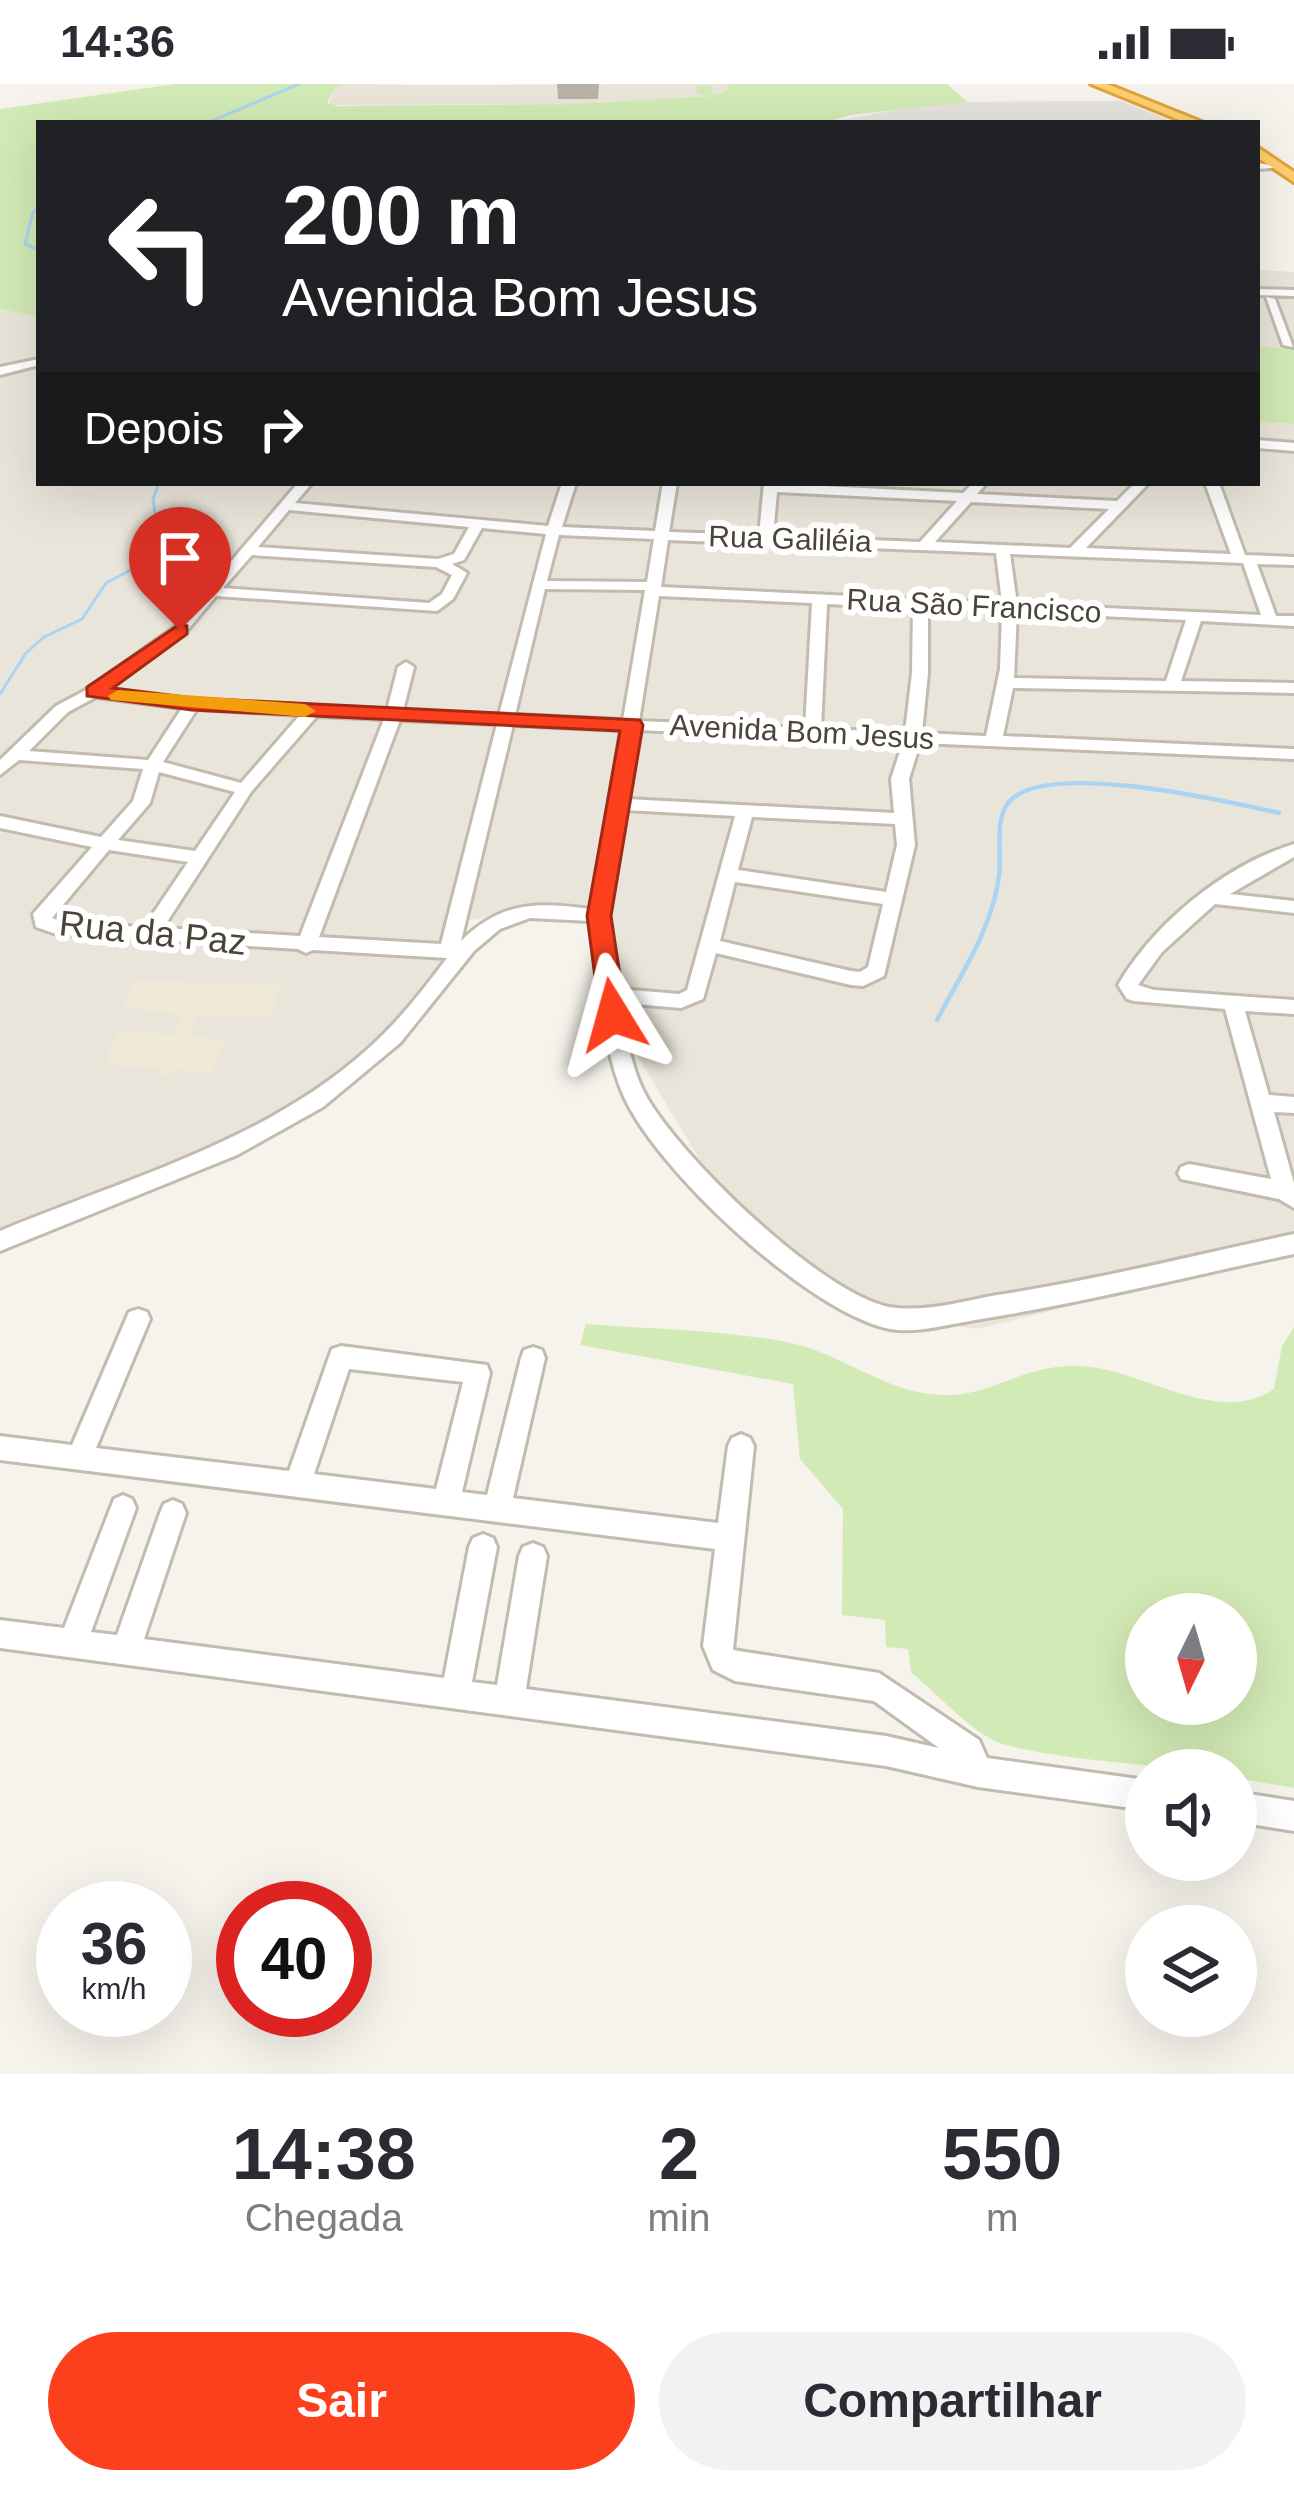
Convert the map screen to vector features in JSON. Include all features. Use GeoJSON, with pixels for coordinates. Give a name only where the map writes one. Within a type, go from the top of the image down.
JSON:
{"type":"FeatureCollection","features":[{"type":"Feature","properties":{"kind":"highway"},"geometry":{"type":"LineString","coordinates":[[1086,84],[1177,120]]}},
{"type":"Feature","properties":{"kind":"highway"},"geometry":{"type":"LineString","coordinates":[[1097,84],[1190,120]]}},
{"type":"Feature","properties":{"kind":"highway"},"geometry":{"type":"LineString","coordinates":[[1260,150],[1291,166]]}},
{"type":"Feature","properties":{"kind":"street"},"geometry":{"type":"LineString","coordinates":[[1260,166],[1291,166]]}},
{"type":"Feature","properties":{"kind":"street"},"geometry":{"type":"LineString","coordinates":[[1263,295],[1294,297]]}},
{"type":"Feature","properties":{"kind":"street"},"geometry":{"type":"LineString","coordinates":[[1263,295],[1289,345]]}},
{"type":"Feature","properties":{"kind":"street"},"geometry":{"type":"LineString","coordinates":[[0,371],[36,363]]}},
{"type":"Feature","properties":{"kind":"street"},"geometry":{"type":"LineString","coordinates":[[1260,444],[1294,447]]}},
{"type":"Feature","properties":{"kind":"street"},"geometry":{"type":"LineString","coordinates":[[0,770],[62,709],[94,692],[180,630],[303,486]]}},
{"type":"Feature","properties":{"kind":"street"},"geometry":{"type":"LineString","coordinates":[[0,1241],[255,1137],[318,1103],[416,1013],[455,952],[506,721],[568,486]]}},
{"type":"Feature","properties":{"kind":"street"},"geometry":{"type":"LineString","coordinates":[[670,486],[599,916],[610,995],[632,1091],[661,1136],[702,1185],[767,1244],[846,1301],[869,1312],[921,1318],[1039,1299],[1294,1244]]}},
{"type":"Feature","properties":{"kind":"street"},"geometry":{"type":"LineString","coordinates":[[766,538],[770,486]]}},
{"type":"Feature","properties":{"kind":"street"},"geometry":{"type":"LineString","coordinates":[[785,486],[1118,505]]}},
{"type":"Feature","properties":{"kind":"street"},"geometry":{"type":"LineString","coordinates":[[925,545],[978,486]]}},
{"type":"Feature","properties":{"kind":"street"},"geometry":{"type":"LineString","coordinates":[[1076,551],[1139,486]]}},
{"type":"Feature","properties":{"kind":"street"},"geometry":{"type":"LineString","coordinates":[[1213,486],[1270,620]]}},
{"type":"Feature","properties":{"kind":"street","name":"Rua Galiléia"},"geometry":{"type":"LineString","coordinates":[[287,506],[553,531],[1294,561]]}},
{"type":"Feature","properties":{"kind":"street"},"geometry":{"type":"LineString","coordinates":[[439,563],[459,556],[477,526]]}},
{"type":"Feature","properties":{"kind":"street"},"geometry":{"type":"LineString","coordinates":[[993,743],[1007,683],[1013,608],[1002,549]]}},
{"type":"Feature","properties":{"kind":"street"},"geometry":{"type":"LineString","coordinates":[[216,592],[432,608],[448,596],[460,572],[439,563],[246,550]]}},
{"type":"Feature","properties":{"kind":"street","name":"Rua São Francisco"},"geometry":{"type":"LineString","coordinates":[[542,585],[1294,621]]}},
{"type":"Feature","properties":{"kind":"street"},"geometry":{"type":"LineString","coordinates":[[813,732],[820,600]]}},
{"type":"Feature","properties":{"kind":"street"},"geometry":{"type":"LineString","coordinates":[[710,945],[842,976],[863,979],[877,971],[905,845],[900,779],[913,738],[921,602]]}},
{"type":"Feature","properties":{"kind":"street"},"geometry":{"type":"LineString","coordinates":[[1172,686],[1195,616]]}},
{"type":"Feature","properties":{"kind":"street"},"geometry":{"type":"LineString","coordinates":[[305,946],[394,716],[406,667]]}},
{"type":"Feature","properties":{"kind":"street"},"geometry":{"type":"LineString","coordinates":[[1007,683],[1294,688]]}},
{"type":"Feature","properties":{"kind":"street","name":"Avenida Bom Jesus"},"geometry":{"type":"LineString","coordinates":[[94,692],[192,704],[394,716],[1294,754]]}},
{"type":"Feature","properties":{"kind":"street","name":"Rua da Paz"},"geometry":{"type":"LineString","coordinates":[[192,704],[153,765],[140,802],[40,919],[53,927],[148,935],[455,952]]}},
{"type":"Feature","properties":{"kind":"street"},"geometry":{"type":"LineString","coordinates":[[148,935],[245,789],[312,711]]}},
{"type":"Feature","properties":{"kind":"street"},"geometry":{"type":"LineString","coordinates":[[14,755],[153,765],[245,789]]}},
{"type":"Feature","properties":{"kind":"street"},"geometry":{"type":"LineString","coordinates":[[618,804],[904,819]]}},
{"type":"Feature","properties":{"kind":"street"},"geometry":{"type":"LineString","coordinates":[[610,995],[690,999],[700,986],[745,810]]}},
{"type":"Feature","properties":{"kind":"street"},"geometry":{"type":"LineString","coordinates":[[0,822],[105,844],[200,856]]}},
{"type":"Feature","properties":{"kind":"street"},"geometry":{"type":"LineString","coordinates":[[1294,850],[1242,872],[1154,951],[1129,980],[1131,992],[1154,997],[1294,1007]]}},
{"type":"Feature","properties":{"kind":"street"},"geometry":{"type":"LineString","coordinates":[[728,875],[892,898]]}},
{"type":"Feature","properties":{"kind":"street"},"geometry":{"type":"LineString","coordinates":[[1213,898],[1294,907]]}},
{"type":"Feature","properties":{"kind":"street"},"geometry":{"type":"LineString","coordinates":[[455,952],[513,914],[599,916]]}},
{"type":"Feature","properties":{"kind":"street"},"geometry":{"type":"LineString","coordinates":[[1189,1173],[1289,1195],[1233,1003]]}},
{"type":"Feature","properties":{"kind":"street"},"geometry":{"type":"LineString","coordinates":[[1263,1103],[1294,1105]]}},
{"type":"Feature","properties":{"kind":"street"},"geometry":{"type":"LineString","coordinates":[[79,1458],[138,1319]]}},
{"type":"Feature","properties":{"kind":"street"},"geometry":{"type":"LineString","coordinates":[[298,1485],[341,1357],[478,1373],[446,1503]]}},
{"type":"Feature","properties":{"kind":"street"},"geometry":{"type":"LineString","coordinates":[[496,1509],[532,1358]]}},
{"type":"Feature","properties":{"kind":"street"},"geometry":{"type":"LineString","coordinates":[[741,1446],[717,1646],[723,1660],[735,1667],[879,1687],[968,1751],[978,1772]]}},
{"type":"Feature","properties":{"kind":"street"},"geometry":{"type":"LineString","coordinates":[[0,1448],[730,1538]]}},
{"type":"Feature","properties":{"kind":"street"},"geometry":{"type":"LineString","coordinates":[[72,1644],[123,1508]]}},
{"type":"Feature","properties":{"kind":"street"},"geometry":{"type":"LineString","coordinates":[[126,1652],[173,1513]]}},
{"type":"Feature","properties":{"kind":"street"},"geometry":{"type":"LineString","coordinates":[[455,1694],[483,1547]]}},
{"type":"Feature","properties":{"kind":"street"},"geometry":{"type":"LineString","coordinates":[[509,1702],[533,1556]]}},
{"type":"Feature","properties":{"kind":"street"},"geometry":{"type":"LineString","coordinates":[[0,1634],[886,1751],[978,1772],[1125,1792]]}},
{"type":"Feature","properties":{"kind":"street"},"geometry":{"type":"LineString","coordinates":[[1257,1811],[1294,1816]]}},
{"type":"Feature","properties":{"kind":"shaded area"},"geometry":{"type":"Polygon","coordinates":[[[344,84],[730,84],[724,93],[710,96],[575,104],[328,105],[335,88],[344,84]]]}},
{"type":"Feature","properties":{"kind":"shaded area"},"geometry":{"type":"Polygon","coordinates":[[[1121,101],[1168,120],[841,120],[941,102],[1121,101]]]}},
{"type":"Feature","properties":{"kind":"shaded area"},"geometry":{"type":"Polygon","coordinates":[[[1260,270],[1294,272],[1294,349],[1260,348],[1260,270]]]}},
{"type":"Feature","properties":{"kind":"shaded area"},"geometry":{"type":"Polygon","coordinates":[[[0,309],[36,316],[36,486],[1260,486],[1260,422],[1294,424],[1294,1251],[977,1329],[880,1315],[725,1202],[620,1027],[611,927],[519,913],[469,920],[437,980],[315,1112],[170,1180],[0,1230],[0,309]]]}},
{"type":"Feature","properties":{"kind":"shaded area"},"geometry":{"type":"Polygon","coordinates":[[[132,980],[281,986],[270,1018],[198,1015],[189,1037],[226,1039],[212,1073],[174,1069],[171,1077],[157,1076],[158,1069],[105,1065],[118,1031],[174,1035],[182,1015],[124,1007],[132,980]]]}},
{"type":"Feature","properties":{"kind":"green space"},"geometry":{"type":"Polygon","coordinates":[[[175,84],[344,84],[335,88],[327,103],[337,106],[575,104],[710,96],[697,94],[696,86],[711,86],[713,95],[724,93],[730,84],[947,84],[967,102],[834,120],[36,120],[36,316],[0,309],[0,109],[175,84]]]}},
{"type":"Feature","properties":{"kind":"green space"},"geometry":{"type":"Polygon","coordinates":[[[1260,346],[1294,350],[1294,424],[1260,422],[1260,346]]]}},
{"type":"Feature","properties":{"kind":"green space"},"geometry":{"type":"Polygon","coordinates":[[[586,1324],[712,1332],[806,1347],[920,1393],[978,1391],[1047,1368],[1068,1366],[1113,1371],[1184,1394],[1231,1402],[1274,1389],[1282,1346],[1294,1327],[1294,1788],[1257,1782],[1257,1749],[1125,1749],[1125,1763],[1069,1757],[1007,1745],[989,1738],[959,1715],[911,1672],[908,1649],[886,1647],[885,1620],[842,1615],[843,1509],[800,1459],[793,1384],[580,1345],[586,1324]]]}},
{"type":"Feature","properties":{"kind":"waterway"},"geometry":{"type":"LineString","coordinates":[[214,120],[299,84]]}},
{"type":"Feature","properties":{"kind":"waterway"},"geometry":{"type":"LineString","coordinates":[[36,210],[25,244],[36,249]]}},
{"type":"Feature","properties":{"kind":"waterway"},"geometry":{"type":"LineString","coordinates":[[0,694],[26,653],[44,637],[82,619],[106,583],[140,565],[151,553],[158,486]]}},
{"type":"Feature","properties":{"kind":"waterway"},"geometry":{"type":"LineString","coordinates":[[937,1020],[990,914],[999,876],[1004,811],[1028,790],[1096,783],[1279,813]]}},
{"type":"Feature","properties":{"kind":"slow traffic"},"geometry":{"type":"LineString","coordinates":[[118,696],[305,711]]}},
{"type":"Feature","properties":{"kind":"route"},"geometry":{"type":"LineString","coordinates":[[180,630],[94,692],[192,704],[632,725],[599,916],[613,1015]]}}]}
